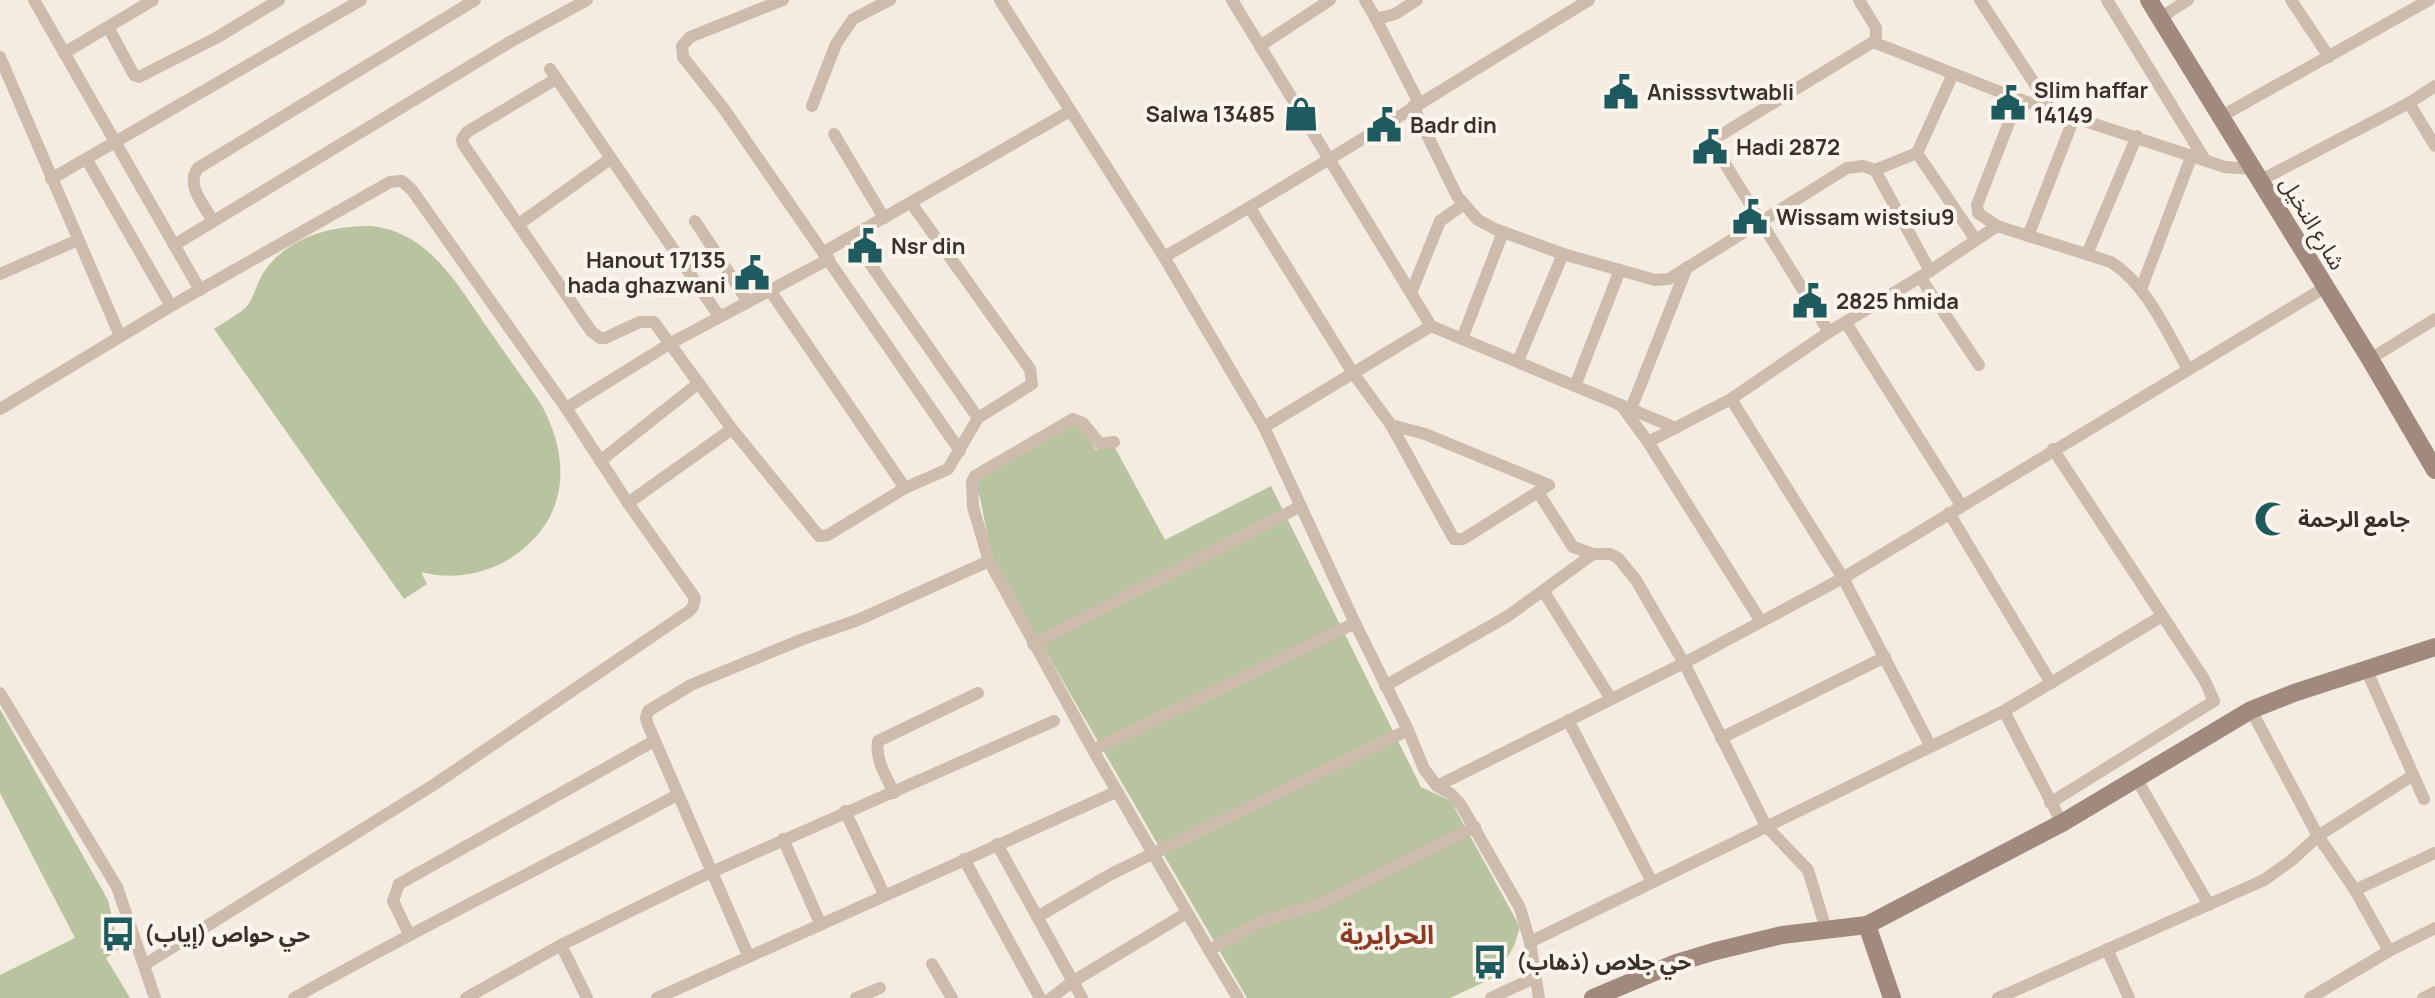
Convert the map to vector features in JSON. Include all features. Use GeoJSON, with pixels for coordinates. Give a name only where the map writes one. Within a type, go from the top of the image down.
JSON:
{"type":"FeatureCollection","features":[{"type":"Feature","properties":{"kind":"main road","name":"شارع النخيل"},"geometry":{"type":"LineString","coordinates":[[2149,0],[2435,470]]}},
{"type":"Feature","properties":{"kind":"main road"},"geometry":{"type":"LineString","coordinates":[[1597,997],[1676,963],[1716,951],[1782,935],[1867,925],[2062,823],[2251,710],[2435,647]]}},
{"type":"Feature","properties":{"kind":"main road"},"geometry":{"type":"LineString","coordinates":[[1867,925],[1892,998]]}},
{"type":"Feature","properties":{"kind":"street"},"geometry":{"type":"LineString","coordinates":[[34,0],[200,290]]}},
{"type":"Feature","properties":{"kind":"street"},"geometry":{"type":"LineString","coordinates":[[64,53],[153,0]]}},
{"type":"Feature","properties":{"kind":"street"},"geometry":{"type":"LineString","coordinates":[[108,27],[134,75],[139,77],[216,38],[279,0]]}},
{"type":"Feature","properties":{"kind":"street"},"geometry":{"type":"LineString","coordinates":[[51,179],[361,0]]}},
{"type":"Feature","properties":{"kind":"street"},"geometry":{"type":"LineString","coordinates":[[213,221],[193,186],[193,174],[198,168],[475,0]]}},
{"type":"Feature","properties":{"kind":"street"},"geometry":{"type":"LineString","coordinates":[[174,245],[510,42],[587,0]]}},
{"type":"Feature","properties":{"kind":"street"},"geometry":{"type":"LineString","coordinates":[[783,0],[690,37],[684,42],[683,57],[724,109],[960,451]]}},
{"type":"Feature","properties":{"kind":"street"},"geometry":{"type":"LineString","coordinates":[[812,106],[836,44],[853,19],[890,0]]}},
{"type":"Feature","properties":{"kind":"street"},"geometry":{"type":"LineString","coordinates":[[1000,0],[1164,257],[1264,427],[1424,769],[1437,786],[1457,799],[1520,908],[1530,942],[1539,998]]}},
{"type":"Feature","properties":{"kind":"street"},"geometry":{"type":"LineString","coordinates":[[1232,0],[1431,326],[1676,428]]}},
{"type":"Feature","properties":{"kind":"street"},"geometry":{"type":"LineString","coordinates":[[1260,46],[1330,0]]}},
{"type":"Feature","properties":{"kind":"street"},"geometry":{"type":"LineString","coordinates":[[1365,0],[1448,178],[1478,220],[1563,254],[1661,280],[1847,168],[1863,166],[1875,170],[1917,153],[1953,74]]}},
{"type":"Feature","properties":{"kind":"street"},"geometry":{"type":"LineString","coordinates":[[1376,19],[1395,14],[1417,0]]}},
{"type":"Feature","properties":{"kind":"street"},"geometry":{"type":"LineString","coordinates":[[1164,257],[1250,208],[1589,0]]}},
{"type":"Feature","properties":{"kind":"street"},"geometry":{"type":"LineString","coordinates":[[1829,332],[1711,145],[1712,139],[1873,42],[1876,28],[1859,0]]}},
{"type":"Feature","properties":{"kind":"street"},"geometry":{"type":"LineString","coordinates":[[1980,0],[2051,109]]}},
{"type":"Feature","properties":{"kind":"street"},"geometry":{"type":"LineString","coordinates":[[2107,0],[2198,158]]}},
{"type":"Feature","properties":{"kind":"street"},"geometry":{"type":"LineString","coordinates":[[2160,18],[2188,0]]}},
{"type":"Feature","properties":{"kind":"street"},"geometry":{"type":"LineString","coordinates":[[2291,0],[2329,57]]}},
{"type":"Feature","properties":{"kind":"street"},"geometry":{"type":"LineString","coordinates":[[2220,117],[2429,0]]}},
{"type":"Feature","properties":{"kind":"street"},"geometry":{"type":"LineString","coordinates":[[1873,42],[2018,99],[2256,175],[2409,103],[2435,86]]}},
{"type":"Feature","properties":{"kind":"street"},"geometry":{"type":"LineString","coordinates":[[0,57],[5,80],[120,336]]}},
{"type":"Feature","properties":{"kind":"street"},"geometry":{"type":"LineString","coordinates":[[719,316],[553,74],[467,132],[462,139],[596,335],[605,338],[622,328],[651,320],[732,429],[819,536],[828,535],[905,488],[948,469],[978,418],[1032,384],[1032,374],[911,203]]}},
{"type":"Feature","properties":{"kind":"street"},"geometry":{"type":"LineString","coordinates":[[2018,99],[1977,205],[1978,213],[1997,226],[2111,262],[2124,271],[2141,289],[2188,369]]}},
{"type":"Feature","properties":{"kind":"street"},"geometry":{"type":"LineString","coordinates":[[2409,103],[2435,146]]}},
{"type":"Feature","properties":{"kind":"street"},"geometry":{"type":"LineString","coordinates":[[566,408],[671,343],[771,292],[884,218],[1070,111]]}},
{"type":"Feature","properties":{"kind":"street"},"geometry":{"type":"LineString","coordinates":[[2028,236],[2074,118]]}},
{"type":"Feature","properties":{"kind":"street"},"geometry":{"type":"LineString","coordinates":[[834,134],[884,218]]}},
{"type":"Feature","properties":{"kind":"street"},"geometry":{"type":"LineString","coordinates":[[2087,254],[2137,136]]}},
{"type":"Feature","properties":{"kind":"street"},"geometry":{"type":"LineString","coordinates":[[1917,153],[1976,240]]}},
{"type":"Feature","properties":{"kind":"street"},"geometry":{"type":"LineString","coordinates":[[2141,289],[2198,158]]}},
{"type":"Feature","properties":{"kind":"street"},"geometry":{"type":"LineString","coordinates":[[519,224],[610,159]]}},
{"type":"Feature","properties":{"kind":"street"},"geometry":{"type":"LineString","coordinates":[[87,160],[171,306]]}},
{"type":"Feature","properties":{"kind":"street"},"geometry":{"type":"LineString","coordinates":[[1875,170],[1925,274],[1979,365]]}},
{"type":"Feature","properties":{"kind":"street"},"geometry":{"type":"LineString","coordinates":[[0,409],[171,306],[390,182],[402,181],[412,190],[693,592],[694,602],[688,612],[435,784],[144,965]]}},
{"type":"Feature","properties":{"kind":"street"},"geometry":{"type":"LineString","coordinates":[[1411,293],[1440,221],[1464,204]]}},
{"type":"Feature","properties":{"kind":"street"},"geometry":{"type":"LineString","coordinates":[[1250,208],[1353,373],[1391,425],[1454,539],[1463,539],[1549,485],[1425,434],[1391,425]]}},
{"type":"Feature","properties":{"kind":"street"},"geometry":{"type":"LineString","coordinates":[[695,221],[748,302]]}},
{"type":"Feature","properties":{"kind":"street"},"geometry":{"type":"LineString","coordinates":[[1648,442],[1731,399],[1829,332],[1997,226]]}},
{"type":"Feature","properties":{"kind":"street"},"geometry":{"type":"LineString","coordinates":[[1462,339],[1503,232]]}},
{"type":"Feature","properties":{"kind":"street"},"geometry":{"type":"LineString","coordinates":[[852,238],[978,418]]}},
{"type":"Feature","properties":{"kind":"street"},"geometry":{"type":"LineString","coordinates":[[0,274],[78,240]]}},
{"type":"Feature","properties":{"kind":"street"},"geometry":{"type":"LineString","coordinates":[[1518,361],[1563,254]]}},
{"type":"Feature","properties":{"kind":"street"},"geometry":{"type":"LineString","coordinates":[[1626,407],[1687,267]]}},
{"type":"Feature","properties":{"kind":"street"},"geometry":{"type":"LineString","coordinates":[[1575,386],[1620,270]]}},
{"type":"Feature","properties":{"kind":"street"},"geometry":{"type":"LineString","coordinates":[[1437,786],[1684,663],[1843,578],[2324,288]]}},
{"type":"Feature","properties":{"kind":"street"},"geometry":{"type":"LineString","coordinates":[[771,292],[905,488]]}},
{"type":"Feature","properties":{"kind":"street"},"geometry":{"type":"LineString","coordinates":[[2370,359],[2435,319]]}},
{"type":"Feature","properties":{"kind":"street"},"geometry":{"type":"LineString","coordinates":[[1846,323],[1961,505]]}},
{"type":"Feature","properties":{"kind":"street"},"geometry":{"type":"LineString","coordinates":[[1264,427],[1431,326]]}},
{"type":"Feature","properties":{"kind":"street"},"geometry":{"type":"LineString","coordinates":[[600,461],[699,383]]}},
{"type":"Feature","properties":{"kind":"street"},"geometry":{"type":"LineString","coordinates":[[1731,399],[1843,578],[1930,745]]}},
{"type":"Feature","properties":{"kind":"street"},"geometry":{"type":"LineString","coordinates":[[1626,407],[1760,620]]}},
{"type":"Feature","properties":{"kind":"street"},"geometry":{"type":"LineString","coordinates":[[1114,442],[1100,444],[1083,423],[1073,419],[975,476],[972,482],[973,507],[989,561],[1033,644],[1154,853],[1185,914],[1238,998]]}},
{"type":"Feature","properties":{"kind":"street"},"geometry":{"type":"LineString","coordinates":[[628,503],[732,429]]}},
{"type":"Feature","properties":{"kind":"street"},"geometry":{"type":"LineString","coordinates":[[2053,449],[2204,679],[2226,723]]}},
{"type":"Feature","properties":{"kind":"street"},"geometry":{"type":"LineString","coordinates":[[1538,492],[1568,542],[1593,554],[1610,554],[1618,558],[1636,580],[1684,663],[1766,826],[1808,870],[1826,929]]}},
{"type":"Feature","properties":{"kind":"street"},"geometry":{"type":"LineString","coordinates":[[1033,644],[1301,506]]}},
{"type":"Feature","properties":{"kind":"street"},"geometry":{"type":"LineString","coordinates":[[1949,513],[2051,683]]}},
{"type":"Feature","properties":{"kind":"street"},"geometry":{"type":"LineString","coordinates":[[1385,686],[1508,616],[1593,554]]}},
{"type":"Feature","properties":{"kind":"street"},"geometry":{"type":"LineString","coordinates":[[748,955],[714,871],[654,741],[646,718],[648,711],[691,685],[858,620],[989,561]]}},
{"type":"Feature","properties":{"kind":"street"},"geometry":{"type":"LineString","coordinates":[[1544,592],[1611,699]]}},
{"type":"Feature","properties":{"kind":"street"},"geometry":{"type":"LineString","coordinates":[[1530,942],[2004,711],[2162,616]]}},
{"type":"Feature","properties":{"kind":"street"},"geometry":{"type":"LineString","coordinates":[[1093,750],[1355,623]]}},
{"type":"Feature","properties":{"kind":"street"},"geometry":{"type":"LineString","coordinates":[[1721,738],[1885,657]]}},
{"type":"Feature","properties":{"kind":"street"},"geometry":{"type":"LineString","coordinates":[[2366,669],[2424,799]]}},
{"type":"Feature","properties":{"kind":"street"},"geometry":{"type":"LineString","coordinates":[[0,693],[117,887],[155,998]]}},
{"type":"Feature","properties":{"kind":"street"},"geometry":{"type":"LineString","coordinates":[[894,793],[880,763],[878,741],[978,693]]}},
{"type":"Feature","properties":{"kind":"street"},"geometry":{"type":"LineString","coordinates":[[2050,803],[2214,701]]}},
{"type":"Feature","properties":{"kind":"street"},"geometry":{"type":"LineString","coordinates":[[2251,710],[2318,836],[2355,890],[2389,951]]}},
{"type":"Feature","properties":{"kind":"street"},"geometry":{"type":"LineString","coordinates":[[2004,711],[2062,823]]}},
{"type":"Feature","properties":{"kind":"street"},"geometry":{"type":"LineString","coordinates":[[1568,720],[1652,882]]}},
{"type":"Feature","properties":{"kind":"street"},"geometry":{"type":"LineString","coordinates":[[466,998],[561,945],[714,871],[1054,721]]}},
{"type":"Feature","properties":{"kind":"street"},"geometry":{"type":"LineString","coordinates":[[1037,917],[1154,853],[1408,730]]}},
{"type":"Feature","properties":{"kind":"street"},"geometry":{"type":"LineString","coordinates":[[409,934],[393,901],[399,884],[654,741]]}},
{"type":"Feature","properties":{"kind":"street"},"geometry":{"type":"LineString","coordinates":[[1998,998],[2264,880],[2318,836],[2412,776]]}},
{"type":"Feature","properties":{"kind":"street"},"geometry":{"type":"LineString","coordinates":[[2136,778],[2209,905]]}},
{"type":"Feature","properties":{"kind":"street"},"geometry":{"type":"LineString","coordinates":[[657,998],[1116,792]]}},
{"type":"Feature","properties":{"kind":"street"},"geometry":{"type":"LineString","coordinates":[[294,998],[409,934],[570,854],[677,795]]}},
{"type":"Feature","properties":{"kind":"street"},"geometry":{"type":"LineString","coordinates":[[845,811],[884,894]]}},
{"type":"Feature","properties":{"kind":"street"},"geometry":{"type":"LineString","coordinates":[[1209,950],[1260,922],[1320,904],[1475,827]]}},
{"type":"Feature","properties":{"kind":"street"},"geometry":{"type":"LineString","coordinates":[[783,839],[820,923]]}},
{"type":"Feature","properties":{"kind":"street"},"geometry":{"type":"LineString","coordinates":[[997,844],[1082,998]]}},
{"type":"Feature","properties":{"kind":"street"},"geometry":{"type":"LineString","coordinates":[[2355,890],[2435,853]]}},
{"type":"Feature","properties":{"kind":"street"},"geometry":{"type":"LineString","coordinates":[[964,859],[1040,998]]}},
{"type":"Feature","properties":{"kind":"street"},"geometry":{"type":"LineString","coordinates":[[1051,998],[1072,982],[1185,914]]}},
{"type":"Feature","properties":{"kind":"street"},"geometry":{"type":"LineString","coordinates":[[2310,998],[2389,951],[2435,928]]}},
{"type":"Feature","properties":{"kind":"street"},"geometry":{"type":"LineString","coordinates":[[561,945],[587,998]]}},
{"type":"Feature","properties":{"kind":"street"},"geometry":{"type":"LineString","coordinates":[[2107,949],[2129,998]]}},
{"type":"Feature","properties":{"kind":"street"},"geometry":{"type":"LineString","coordinates":[[932,964],[952,998]]}},
{"type":"Feature","properties":{"kind":"street"},"geometry":{"type":"LineString","coordinates":[[1491,998],[1534,978]]}},
{"type":"Feature","properties":{"kind":"street"},"geometry":{"type":"LineString","coordinates":[[856,998],[880,988]]}},
{"type":"Feature","properties":{"kind":"street"},"geometry":{"type":"LineString","coordinates":[[2423,998],[2435,992]]}},
{"type":"Feature","properties":{"kind":"green space"},"geometry":{"type":"Polygon","coordinates":[[[371,226],[408,238],[424,248],[450,275],[541,404],[558,449],[560,471],[552,512],[541,531],[525,547],[494,567],[473,573],[452,576],[421,572],[427,584],[404,599],[214,329],[245,308],[262,275],[283,251],[324,231],[371,226]]]}},
{"type":"Feature","properties":{"kind":"green space"},"geometry":{"type":"Polygon","coordinates":[[[1078,421],[1096,450],[1114,446],[1165,540],[1271,486],[1421,787],[1451,801],[1520,927],[1514,946],[1497,976],[1450,998],[1247,998],[992,559],[980,497],[973,480],[1078,421]]]}},
{"type":"Feature","properties":{"kind":"green space"},"geometry":{"type":"Polygon","coordinates":[[[0,709],[108,900],[119,949],[106,958],[130,998],[0,998],[0,975],[75,938],[0,793],[0,709]]]}},
{"type":"Feature","properties":{"kind":"place","name":"Anisssvtwabli"},"geometry":{"type":"Point","coordinates":[1621,92]}},
{"type":"Feature","properties":{"kind":"place","name":"Slim haffar 14149"},"geometry":{"type":"Point","coordinates":[2008,103]}},
{"type":"Feature","properties":{"kind":"place","name":"Salwa 13485"},"geometry":{"type":"Point","coordinates":[1301,114]}},
{"type":"Feature","properties":{"kind":"place","name":"Badr din"},"geometry":{"type":"Point","coordinates":[1384,125]}},
{"type":"Feature","properties":{"kind":"place","name":"Hadi 2872"},"geometry":{"type":"Point","coordinates":[1710,147]}},
{"type":"Feature","properties":{"kind":"place","name":"Wissam wistsiu9"},"geometry":{"type":"Point","coordinates":[1750,217]}},
{"type":"Feature","properties":{"kind":"place","name":"Nsr din"},"geometry":{"type":"Point","coordinates":[865,246]}},
{"type":"Feature","properties":{"kind":"place","name":"Hanout 17135 hada ghazwani"},"geometry":{"type":"Point","coordinates":[752,273]}},
{"type":"Feature","properties":{"kind":"place","name":"2825 hmida"},"geometry":{"type":"Point","coordinates":[1810,301]}},
{"type":"Feature","properties":{"kind":"place","name":"جامع الرحمة"},"geometry":{"type":"Point","coordinates":[2272,519]}},
{"type":"Feature","properties":{"kind":"place","name":"حي حواص (إياب)"},"geometry":{"type":"Point","coordinates":[118,934]}},
{"type":"Feature","properties":{"kind":"place","name":"حي جلاص (ذهاب)"},"geometry":{"type":"Point","coordinates":[1490,962]}},
{"type":"Feature","properties":{"kind":"district","name":"الحرايرية"},"geometry":{"type":"Point","coordinates":[1387,934]}}]}
